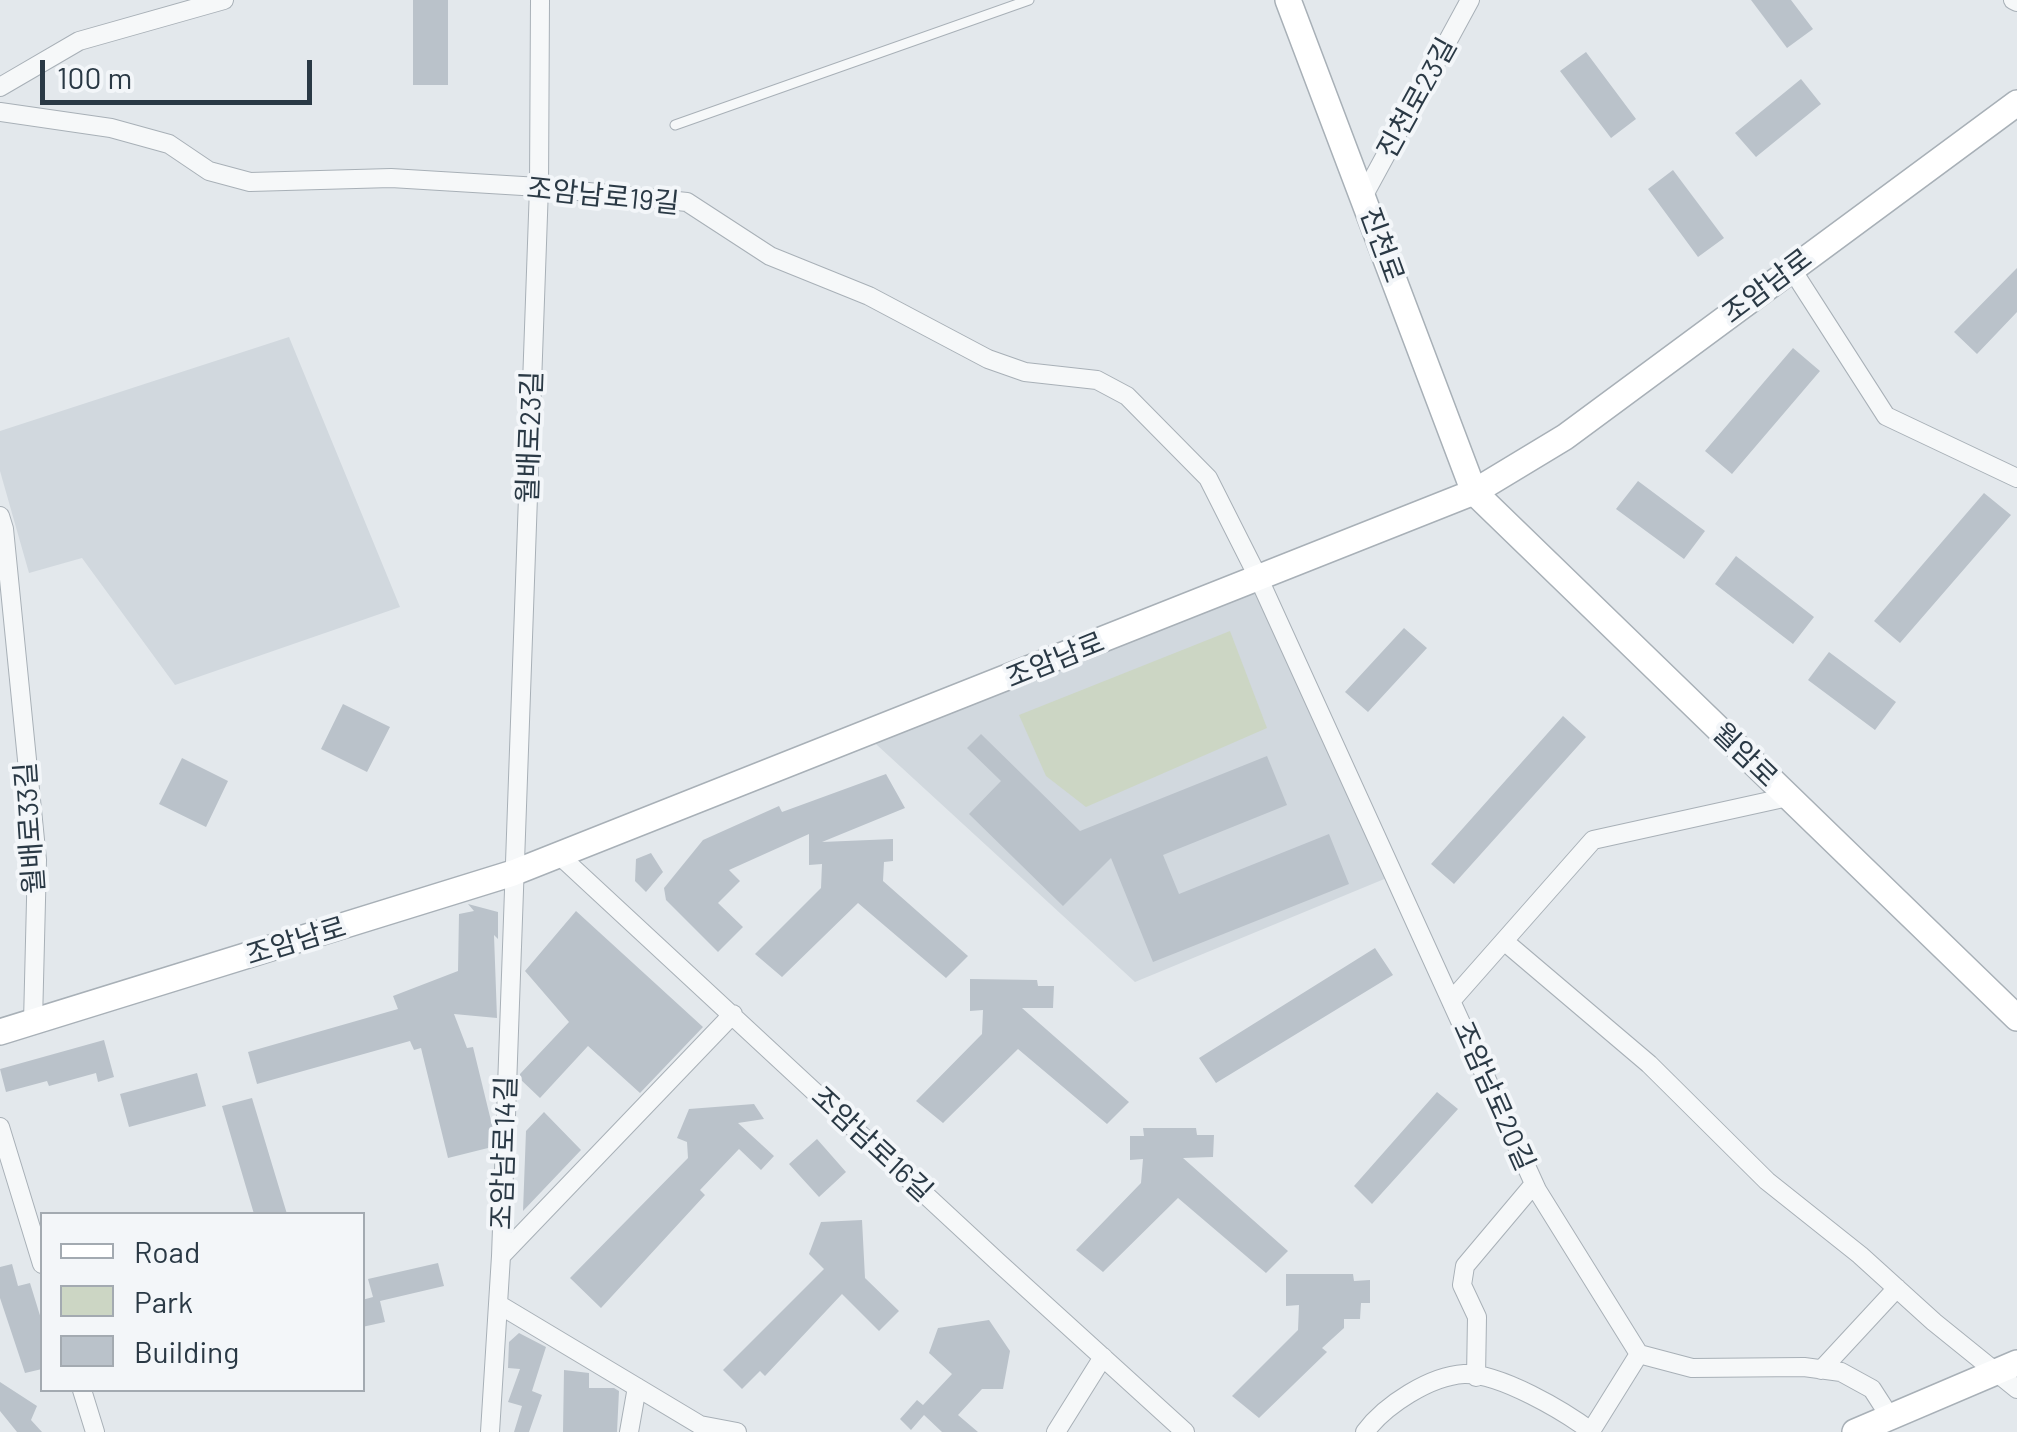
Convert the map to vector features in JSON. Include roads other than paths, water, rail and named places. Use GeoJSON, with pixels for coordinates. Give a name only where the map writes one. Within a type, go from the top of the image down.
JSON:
{"type":"FeatureCollection","features":[{"type":"Feature","properties":{"kind":"main road","name":"진천로"},"geometry":{"type":"LineString","coordinates":[[1288,0],[1474,492]]}},
{"type":"Feature","properties":{"kind":"main road","name":"조암남로"},"geometry":{"type":"LineString","coordinates":[[0,1032],[513,873],[1474,492],[1565,437],[2017,104]]}},
{"type":"Feature","properties":{"kind":"main road","name":"월암로"},"geometry":{"type":"LineString","coordinates":[[1474,492],[2017,1018]]}},
{"type":"Feature","properties":{"kind":"main road"},"geometry":{"type":"LineString","coordinates":[[1855,1432],[2011,1375]]}},
{"type":"Feature","properties":{"kind":"street"},"geometry":{"type":"LineString","coordinates":[[0,88],[80,41],[224,0]]}},
{"type":"Feature","properties":{"kind":"street","name":"월배로23길"},"geometry":{"type":"LineString","coordinates":[[513,873],[539,187],[540,0]]}},
{"type":"Feature","properties":{"kind":"street","name":"진천로23길"},"geometry":{"type":"LineString","coordinates":[[1364,195],[1470,0]]}},
{"type":"Feature","properties":{"kind":"street","name":"조암남로19길"},"geometry":{"type":"LineString","coordinates":[[0,112],[111,128],[168,144],[208,171],[250,182],[391,178],[688,202],[770,256],[870,296],[988,359],[1025,372],[1097,380],[1126,396],[1208,478],[1259,579]]}},
{"type":"Feature","properties":{"kind":"street"},"geometry":{"type":"LineString","coordinates":[[1791,268],[1886,416],[2017,478]]}},
{"type":"Feature","properties":{"kind":"street","name":"월배로33길"},"geometry":{"type":"LineString","coordinates":[[0,516],[36,860],[33,1022]]}},
{"type":"Feature","properties":{"kind":"street","name":"조암남로20길"},"geometry":{"type":"LineString","coordinates":[[1259,579],[1534,1184],[1640,1354]]}},
{"type":"Feature","properties":{"kind":"street"},"geometry":{"type":"LineString","coordinates":[[1451,1001],[1594,840],[1788,797]]}},
{"type":"Feature","properties":{"kind":"street","name":"조암남로16길"},"geometry":{"type":"LineString","coordinates":[[559,855],[1186,1432]]}},
{"type":"Feature","properties":{"kind":"street","name":"조암남로14길"},"geometry":{"type":"LineString","coordinates":[[490,1432],[501,1256],[513,873]]}},
{"type":"Feature","properties":{"kind":"street"},"geometry":{"type":"LineString","coordinates":[[1504,941],[1648,1064],[1767,1181],[1934,1322],[2011,1375]]}},
{"type":"Feature","properties":{"kind":"street"},"geometry":{"type":"LineString","coordinates":[[501,1256],[733,1014]]}},
{"type":"Feature","properties":{"kind":"street"},"geometry":{"type":"LineString","coordinates":[[0,1127],[40,1257]]}},
{"type":"Feature","properties":{"kind":"street"},"geometry":{"type":"LineString","coordinates":[[1476,1377],[1477,1316],[1462,1285],[1465,1266],[1534,1184]]}},
{"type":"Feature","properties":{"kind":"street"},"geometry":{"type":"LineString","coordinates":[[1821,1370],[1897,1288]]}},
{"type":"Feature","properties":{"kind":"street"},"geometry":{"type":"LineString","coordinates":[[498,1304],[700,1424],[738,1432]]}},
{"type":"Feature","properties":{"kind":"street"},"geometry":{"type":"LineString","coordinates":[[1365,1432],[1410,1390],[1464,1374],[1519,1388],[1592,1431],[1640,1354],[1692,1368],[1842,1372],[1872,1389],[1890,1417]]}},
{"type":"Feature","properties":{"kind":"street"},"geometry":{"type":"LineString","coordinates":[[1056,1432],[1103,1357]]}},
{"type":"Feature","properties":{"kind":"street"},"geometry":{"type":"LineString","coordinates":[[628,1432],[637,1387]]}},
{"type":"Feature","properties":{"kind":"street"},"geometry":{"type":"LineString","coordinates":[[83,1392],[95,1432]]}},
{"type":"Feature","properties":{"kind":"lane"},"geometry":{"type":"LineString","coordinates":[[674,125],[1029,0]]}}]}
